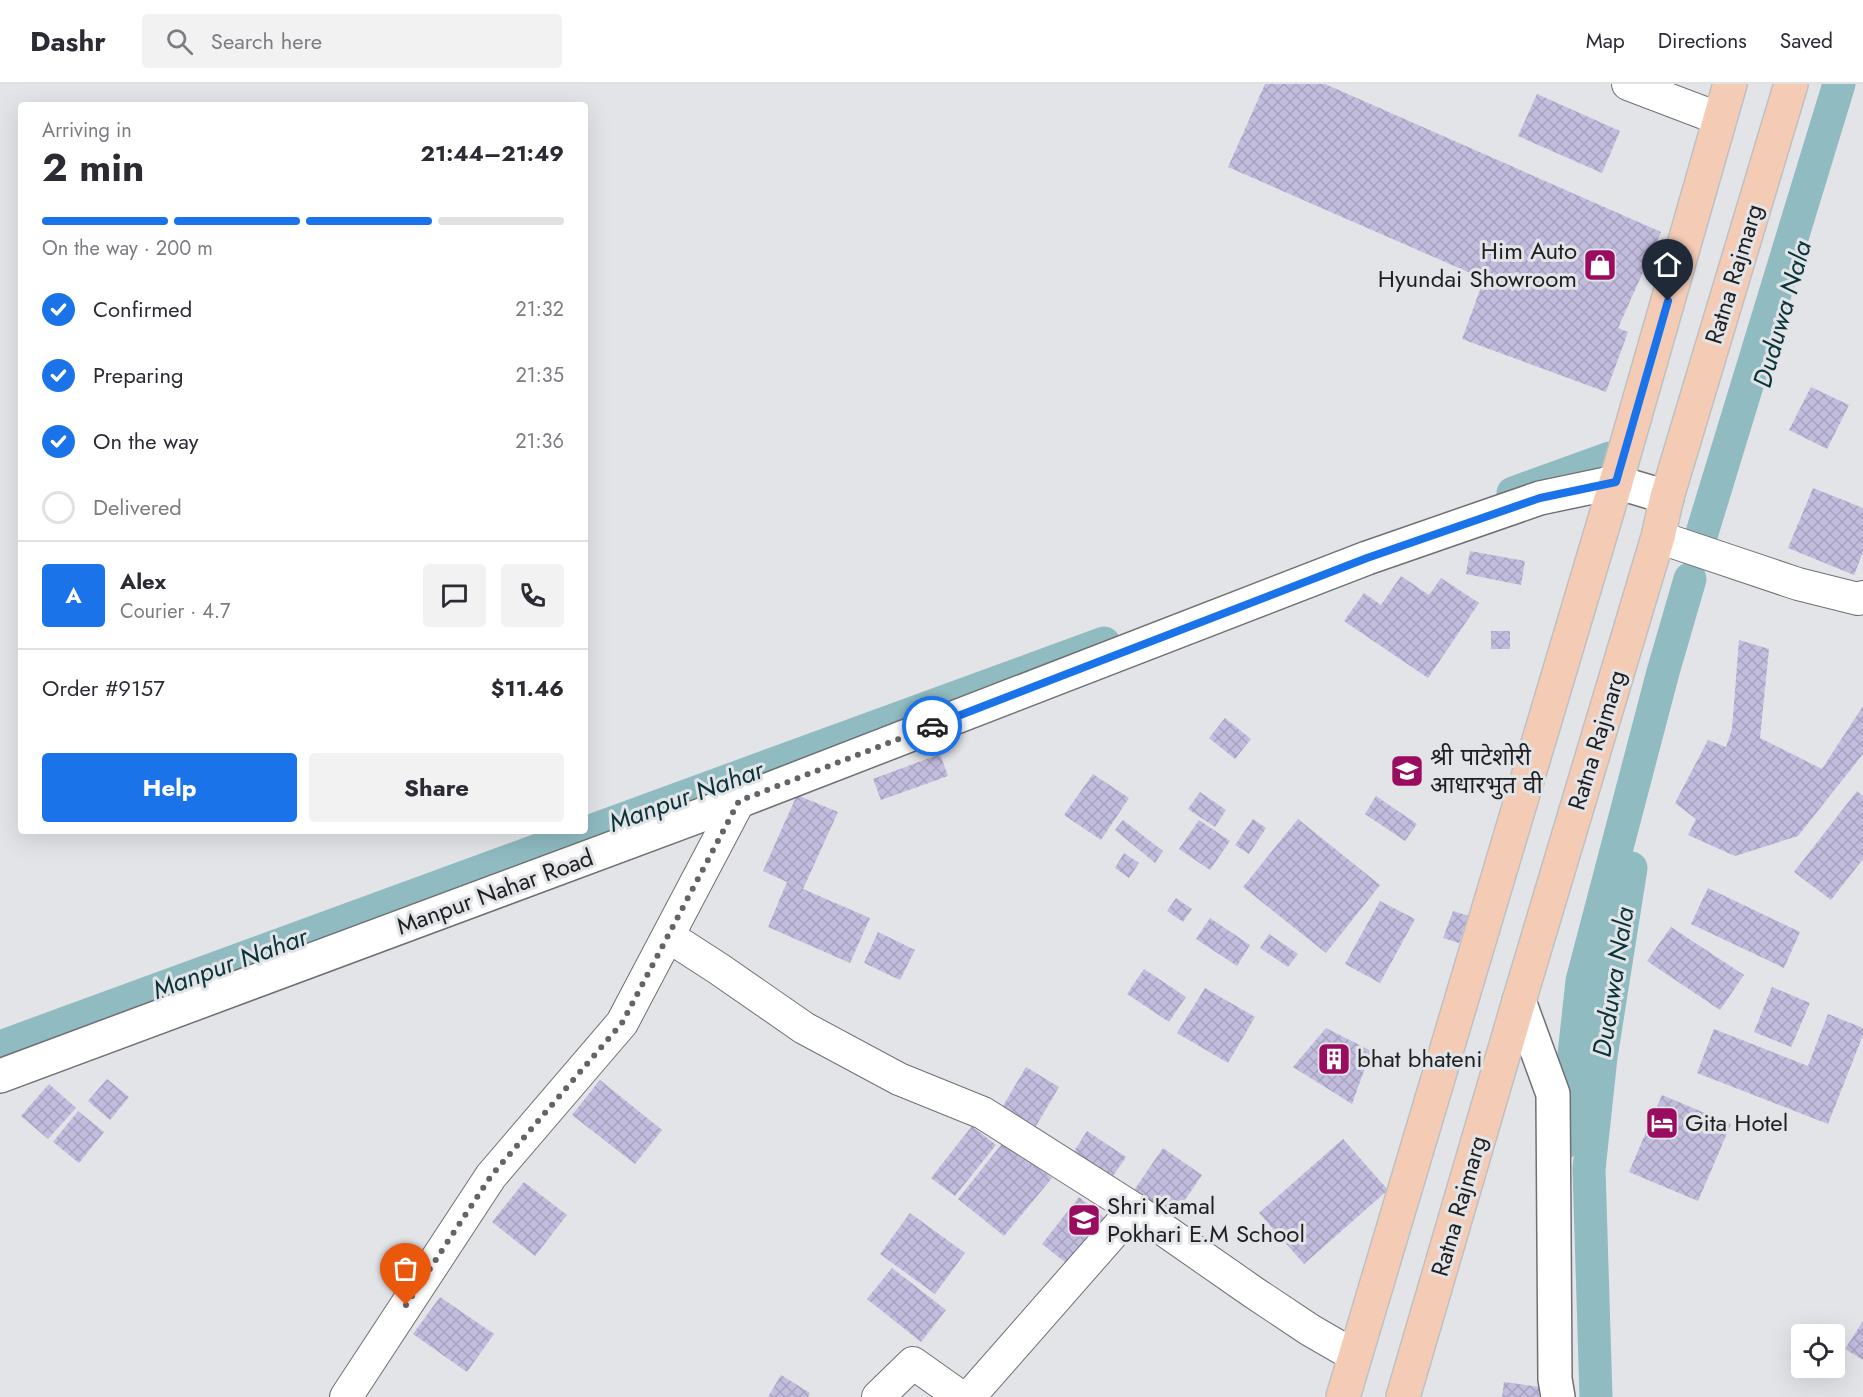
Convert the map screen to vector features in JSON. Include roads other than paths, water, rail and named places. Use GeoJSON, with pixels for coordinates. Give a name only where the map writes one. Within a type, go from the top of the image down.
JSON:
{"type":"FeatureCollection","features":[{"type":"Feature","properties":{"kind":"highway"},"geometry":{"type":"LineString","coordinates":[[1343,1397],[1616,482],[1730,84]]}},
{"type":"Feature","properties":{"kind":"highway","name":"Ratna Rajmarg"},"geometry":{"type":"LineString","coordinates":[[1403,1397],[1658,537],[1667,497],[1791,84]]}},
{"type":"Feature","properties":{"kind":"street"},"geometry":{"type":"LineString","coordinates":[[1628,84],[1720,119]]}},
{"type":"Feature","properties":{"kind":"street","name":"Manpur Nahar Road"},"geometry":{"type":"LineString","coordinates":[[0,1076],[739,801],[1367,558],[1540,498],[1616,482],[1667,497]]}},
{"type":"Feature","properties":{"kind":"street"},"geometry":{"type":"LineString","coordinates":[[1658,537],[1798,584],[1858,599],[1863,597]]}},
{"type":"Feature","properties":{"kind":"street"},"geometry":{"type":"LineString","coordinates":[[346,1397],[491,1176],[622,1023],[739,801]]}},
{"type":"Feature","properties":{"kind":"street"},"geometry":{"type":"LineString","coordinates":[[668,936],[720,969],[804,1028],[899,1079],[983,1113],[1134,1209],[1253,1293],[1355,1356]]}},
{"type":"Feature","properties":{"kind":"street"},"geometry":{"type":"LineString","coordinates":[[1519,1001],[1553,1094],[1555,1379],[1558,1397]]}},
{"type":"Feature","properties":{"kind":"street"},"geometry":{"type":"LineString","coordinates":[[969,1397],[1134,1209]]}},
{"type":"Feature","properties":{"kind":"street"},"geometry":{"type":"LineString","coordinates":[[878,1397],[913,1363],[961,1397]]}},
{"type":"Feature","properties":{"kind":"waterway"},"geometry":{"type":"LineString","coordinates":[[1698,546],[1839,84]]}},
{"type":"Feature","properties":{"kind":"waterway","name":"Manpur Nahar"},"geometry":{"type":"LineString","coordinates":[[1513,493],[1610,458]]}},
{"type":"Feature","properties":{"kind":"waterway"},"geometry":{"type":"LineString","coordinates":[[1567,1141],[1567,1119],[1582,981],[1663,672],[1690,579]]}},
{"type":"Feature","properties":{"kind":"waterway","name":"Manpur Nahar"},"geometry":{"type":"LineString","coordinates":[[588,832],[1104,643]]}},
{"type":"Feature","properties":{"kind":"waterway","name":"Manpur Nahar"},"geometry":{"type":"LineString","coordinates":[[0,1047],[582,834]]}},
{"type":"Feature","properties":{"kind":"waterway","name":"Duduwa Nala"},"geometry":{"type":"LineString","coordinates":[[1596,1397],[1589,1169],[1601,1057],[1631,868]]}},
{"type":"Feature","properties":{"kind":"place","name":"Him Auto Hyundai Showroom"},"geometry":{"type":"Point","coordinates":[1600,265]}},
{"type":"Feature","properties":{"kind":"place","name":"श्री पाटेशोरी आधारभुत वी"},"geometry":{"type":"Point","coordinates":[1407,771]}},
{"type":"Feature","properties":{"kind":"place","name":"bhat bhateni"},"geometry":{"type":"Point","coordinates":[1334,1059]}},
{"type":"Feature","properties":{"kind":"place","name":"Gita Hotel"},"geometry":{"type":"Point","coordinates":[1662,1123]}},
{"type":"Feature","properties":{"kind":"place","name":"Shri Kamal Pokhari E.M School"},"geometry":{"type":"Point","coordinates":[1084,1220]}}]}
